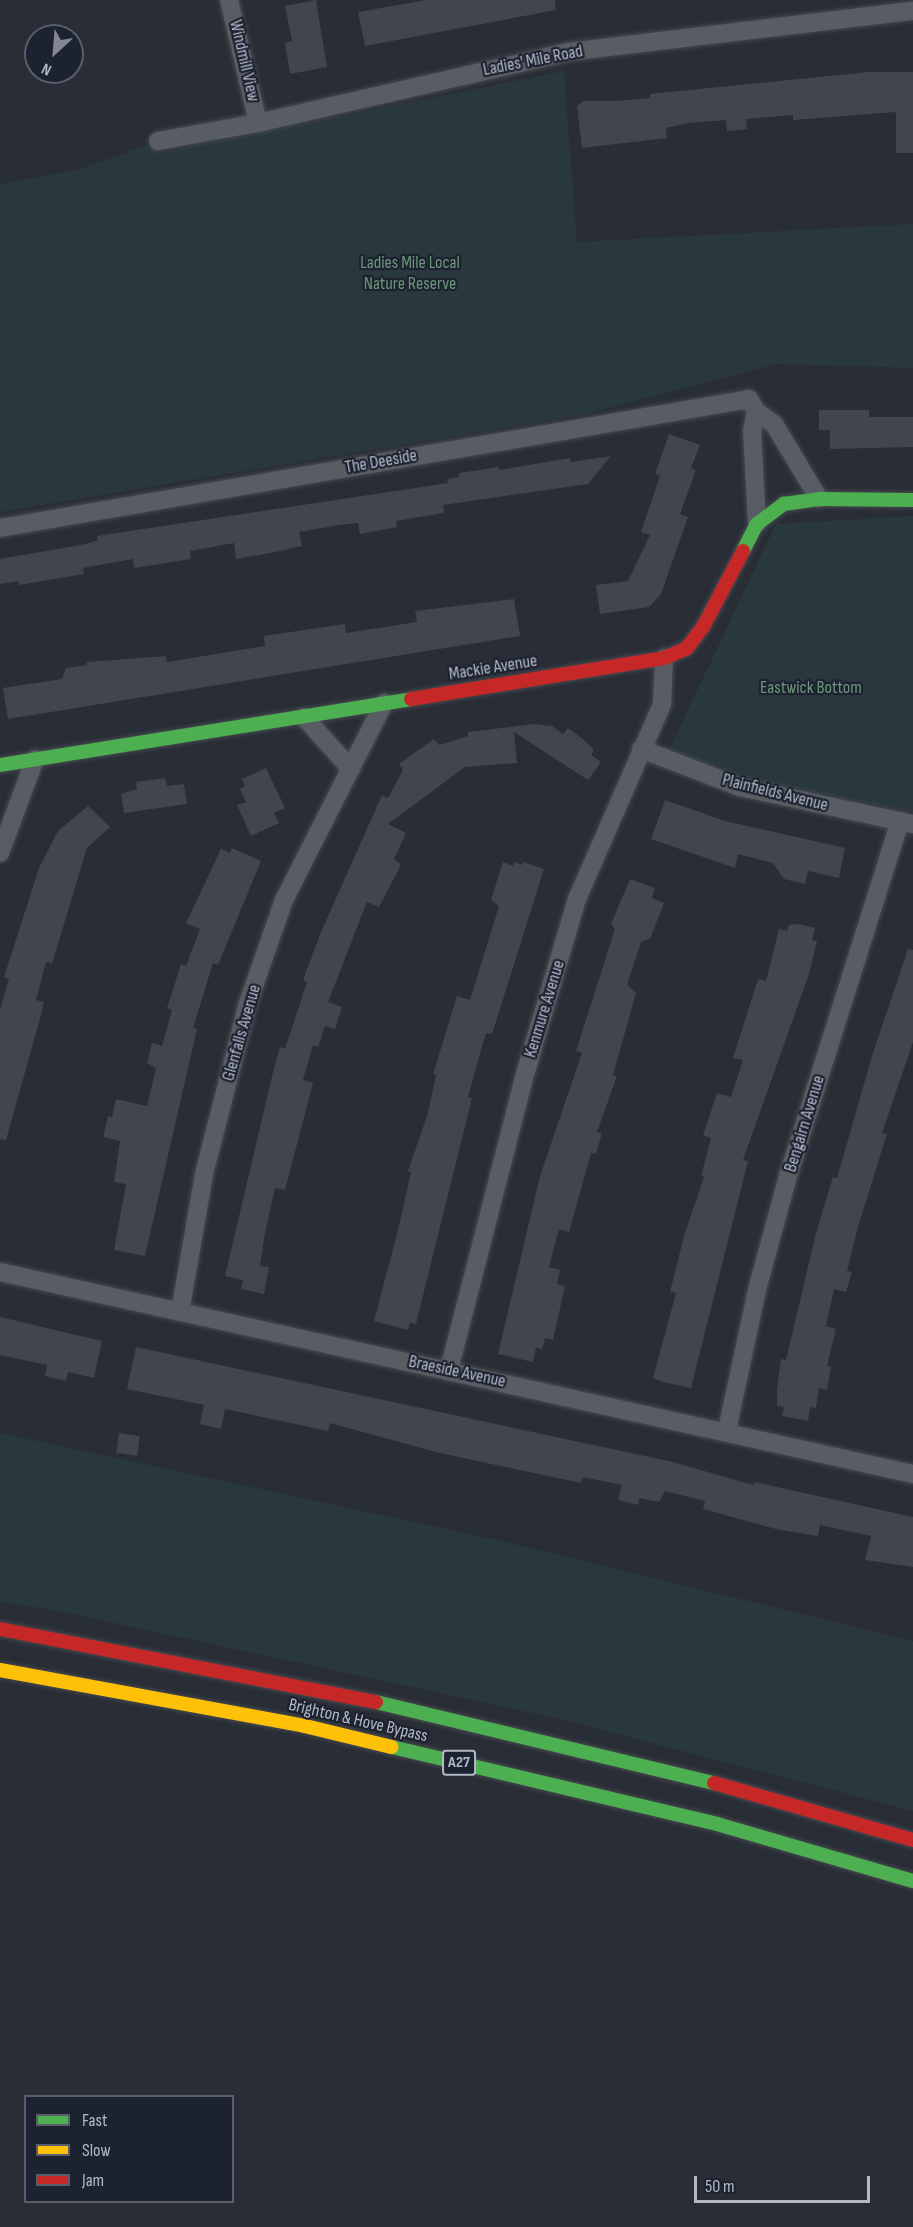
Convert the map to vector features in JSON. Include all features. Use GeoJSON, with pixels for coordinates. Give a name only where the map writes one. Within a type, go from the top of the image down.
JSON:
{"type":"FeatureCollection","features":[{"type":"Feature","properties":{"kind":"main road","name":"Mackie Avenue"},"geometry":{"type":"LineString","coordinates":[[0,765],[664,658],[687,648],[703,627],[757,524],[784,504],[819,499],[913,500]]}},
{"type":"Feature","properties":{"kind":"main road","name":"Brighton & Hove Bypass"},"geometry":{"type":"LineString","coordinates":[[0,1629],[313,1687],[725,1786],[913,1840]]}},
{"type":"Feature","properties":{"kind":"main road","name":"Brighton & Hove Bypass"},"geometry":{"type":"LineString","coordinates":[[0,1670],[304,1726],[717,1824],[913,1881]]}},
{"type":"Feature","properties":{"kind":"street","name":"Windmill View"},"geometry":{"type":"LineString","coordinates":[[229,0],[258,123]]}},
{"type":"Feature","properties":{"kind":"street"},"geometry":{"type":"LineString","coordinates":[[837,17],[849,0]]}},
{"type":"Feature","properties":{"kind":"street","name":"Ladies' Mile Road"},"geometry":{"type":"LineString","coordinates":[[158,141],[258,123],[567,52],[837,17],[913,11]]}},
{"type":"Feature","properties":{"kind":"street","name":"The Deeside"},"geometry":{"type":"LineString","coordinates":[[0,528],[749,399],[756,411],[774,424],[819,499]]}},
{"type":"Feature","properties":{"kind":"street"},"geometry":{"type":"LineString","coordinates":[[756,411],[752,431],[757,524]]}},
{"type":"Feature","properties":{"kind":"street","name":"Kenmure Avenue"},"geometry":{"type":"LineString","coordinates":[[449,1370],[526,1071],[577,899],[662,704],[664,658]]}},
{"type":"Feature","properties":{"kind":"street","name":"Glenfalls Avenue"},"geometry":{"type":"LineString","coordinates":[[180,1312],[204,1174],[247,1006],[284,900],[384,703]]}},
{"type":"Feature","properties":{"kind":"street"},"geometry":{"type":"LineString","coordinates":[[304,717],[351,769]]}},
{"type":"Feature","properties":{"kind":"street","name":"Plainfields Avenue"},"geometry":{"type":"LineString","coordinates":[[641,749],[740,787],[907,823]]}},
{"type":"Feature","properties":{"kind":"street"},"geometry":{"type":"LineString","coordinates":[[0,853],[6,811],[36,759]]}},
{"type":"Feature","properties":{"kind":"street","name":"Bengairn Avenue"},"geometry":{"type":"LineString","coordinates":[[727,1430],[758,1286],[789,1173],[907,823]]}},
{"type":"Feature","properties":{"kind":"street","name":"Braeside Avenue"},"geometry":{"type":"LineString","coordinates":[[0,1272],[727,1430],[913,1474]]}},
{"type":"Feature","properties":{"kind":"green space","name":"Ladies Mile Local Nature Reserve"},"geometry":{"type":"Polygon","coordinates":[[[564,71],[577,242],[913,224],[913,368],[776,364],[582,415],[0,512],[0,184],[77,170],[158,141],[163,152],[564,71]]]}},
{"type":"Feature","properties":{"kind":"green space","name":"Eastwick Bottom"},"geometry":{"type":"Polygon","coordinates":[[[913,516],[913,812],[766,783],[668,752],[776,524],[913,516]]]}},
{"type":"Feature","properties":{"kind":"green space"},"geometry":{"type":"Polygon","coordinates":[[[0,1433],[493,1539],[913,1641],[913,1811],[556,1718],[49,1609],[0,1602],[0,1433]]]}},
{"type":"Feature","properties":{"kind":"building"},"geometry":{"type":"Polygon","coordinates":[[[316,0],[327,67],[290,74],[285,43],[292,41],[285,6],[316,0]]]}},
{"type":"Feature","properties":{"kind":"building"},"geometry":{"type":"Polygon","coordinates":[[[426,0],[555,0],[556,10],[365,46],[358,12],[426,0]]]}},
{"type":"Feature","properties":{"kind":"building"},"geometry":{"type":"Polygon","coordinates":[[[868,72],[913,72],[913,153],[896,153],[896,112],[793,120],[793,115],[746,119],[747,129],[727,131],[726,120],[689,123],[666,128],[667,138],[582,148],[577,106],[584,101],[650,98],[650,94],[868,72]]]}},
{"type":"Feature","properties":{"kind":"building"},"geometry":{"type":"Polygon","coordinates":[[[819,410],[869,410],[869,417],[913,417],[913,447],[830,449],[830,430],[819,430],[819,410]]]}},
{"type":"Feature","properties":{"kind":"building"},"geometry":{"type":"Polygon","coordinates":[[[669,434],[700,445],[691,468],[696,470],[680,514],[688,517],[661,594],[649,607],[600,614],[596,585],[628,581],[650,535],[641,532],[660,476],[655,474],[669,434]]]}},
{"type":"Feature","properties":{"kind":"building"},"geometry":{"type":"Polygon","coordinates":[[[611,456],[588,484],[443,505],[444,513],[396,521],[397,527],[360,534],[358,523],[340,525],[299,532],[302,546],[271,553],[236,559],[234,543],[190,551],[191,559],[134,568],[133,559],[83,568],[84,574],[19,585],[18,581],[0,584],[0,559],[86,544],[98,540],[97,536],[448,483],[447,479],[459,477],[459,473],[499,467],[499,470],[570,458],[571,462],[611,456]]]}},
{"type":"Feature","properties":{"kind":"building"},"geometry":{"type":"Polygon","coordinates":[[[514,599],[520,636],[8,719],[3,688],[62,679],[66,668],[87,665],[87,662],[166,656],[167,662],[265,646],[264,636],[345,624],[346,633],[417,622],[415,611],[514,599]]]}},
{"type":"Feature","properties":{"kind":"building"},"geometry":{"type":"Polygon","coordinates":[[[534,724],[552,726],[563,734],[568,728],[594,750],[591,755],[601,762],[588,780],[514,732],[517,763],[465,767],[388,824],[406,833],[394,859],[401,865],[379,907],[367,902],[328,1002],[342,1007],[335,1029],[325,1026],[318,1047],[313,1045],[303,1080],[313,1083],[285,1190],[275,1188],[265,1233],[260,1266],[269,1267],[264,1294],[241,1289],[243,1280],[225,1276],[280,1047],[285,1049],[307,982],[303,980],[321,932],[382,795],[388,798],[403,770],[399,764],[434,739],[439,745],[468,736],[468,732],[534,724]]]}},
{"type":"Feature","properties":{"kind":"building"},"geometry":{"type":"Polygon","coordinates":[[[266,768],[285,808],[274,813],[279,823],[251,836],[237,805],[246,802],[240,789],[245,786],[242,779],[266,768]]]}},
{"type":"Feature","properties":{"kind":"building"},"geometry":{"type":"Polygon","coordinates":[[[165,778],[167,786],[184,784],[187,804],[124,813],[121,794],[137,789],[136,782],[165,778]]]}},
{"type":"Feature","properties":{"kind":"building"},"geometry":{"type":"Polygon","coordinates":[[[665,800],[725,821],[845,848],[839,878],[808,871],[805,884],[784,879],[773,863],[738,854],[735,868],[651,839],[665,800]]]}},
{"type":"Feature","properties":{"kind":"building"},"geometry":{"type":"Polygon","coordinates":[[[88,806],[110,827],[87,848],[52,964],[46,962],[36,1000],[44,1002],[39,1022],[6,1140],[0,1139],[0,1010],[9,979],[4,977],[39,868],[58,831],[88,806]]]}},
{"type":"Feature","properties":{"kind":"building"},"geometry":{"type":"Polygon","coordinates":[[[232,848],[261,861],[218,965],[213,963],[193,1028],[197,1029],[145,1256],[114,1250],[126,1184],[114,1182],[120,1141],[103,1137],[108,1116],[112,1117],[116,1099],[147,1106],[156,1068],[147,1063],[152,1043],[162,1046],[172,1010],[167,1008],[181,964],[186,966],[200,929],[186,923],[221,849],[230,853],[232,848]]]}},
{"type":"Feature","properties":{"kind":"building"},"geometry":{"type":"Polygon","coordinates":[[[503,862],[513,866],[514,862],[522,865],[523,862],[544,869],[492,1034],[486,1033],[468,1097],[472,1098],[416,1324],[410,1323],[408,1330],[374,1321],[398,1230],[411,1172],[408,1171],[428,1113],[436,1075],[433,1074],[457,996],[470,1000],[499,906],[491,900],[503,862]]]}},
{"type":"Feature","properties":{"kind":"building"},"geometry":{"type":"Polygon","coordinates":[[[630,879],[655,888],[652,898],[664,903],[650,939],[641,942],[627,985],[636,993],[613,1075],[617,1076],[597,1132],[602,1133],[596,1154],[591,1153],[569,1232],[559,1229],[549,1267],[560,1270],[557,1284],[565,1286],[553,1340],[545,1338],[542,1349],[536,1348],[533,1362],[498,1354],[540,1176],[582,1053],[576,1051],[615,929],[611,924],[630,879]]]}},
{"type":"Feature","properties":{"kind":"building"},"geometry":{"type":"Polygon","coordinates":[[[799,924],[815,928],[812,940],[817,941],[809,974],[743,1160],[748,1161],[691,1388],[663,1382],[653,1378],[676,1293],[670,1292],[684,1236],[704,1177],[701,1176],[711,1138],[703,1135],[717,1093],[731,1097],[743,1060],[733,1058],[758,979],[766,981],[779,929],[787,931],[789,925],[799,924]]]}},
{"type":"Feature","properties":{"kind":"building"},"geometry":{"type":"Polygon","coordinates":[[[908,949],[913,950],[913,1042],[882,1133],[887,1134],[858,1227],[847,1271],[852,1272],[846,1292],[834,1289],[826,1326],[836,1329],[827,1366],[831,1366],[827,1390],[819,1388],[816,1408],[810,1407],[808,1421],[782,1416],[784,1407],[777,1406],[781,1359],[786,1360],[816,1233],[833,1177],[837,1178],[872,1056],[908,949]]]}},
{"type":"Feature","properties":{"kind":"building"},"geometry":{"type":"Polygon","coordinates":[[[0,1317],[102,1341],[94,1378],[68,1372],[66,1381],[45,1376],[47,1365],[0,1355],[0,1317]]]}},
{"type":"Feature","properties":{"kind":"building"},"geometry":{"type":"Polygon","coordinates":[[[136,1347],[673,1462],[753,1485],[754,1482],[913,1517],[913,1567],[865,1560],[871,1536],[820,1525],[818,1536],[776,1529],[703,1509],[705,1501],[665,1491],[659,1502],[639,1498],[638,1505],[618,1500],[622,1485],[583,1477],[581,1483],[440,1453],[330,1423],[328,1431],[225,1409],[221,1429],[200,1424],[204,1405],[127,1389],[136,1347]]]}},
{"type":"Feature","properties":{"kind":"building"},"geometry":{"type":"Polygon","coordinates":[[[119,1433],[140,1436],[137,1456],[116,1453],[119,1433]]]}},
{"type":"Feature","properties":{"kind":"traffic: fast"},"geometry":{"type":"LineString","coordinates":[[743,551],[757,524],[784,504],[819,499],[913,500]]}},
{"type":"Feature","properties":{"kind":"traffic: fast"},"geometry":{"type":"LineString","coordinates":[[0,765],[411,699]]}},
{"type":"Feature","properties":{"kind":"traffic: fast"},"geometry":{"type":"LineString","coordinates":[[376,1702],[714,1783]]}},
{"type":"Feature","properties":{"kind":"traffic: fast"},"geometry":{"type":"LineString","coordinates":[[392,1747],[717,1824],[913,1881]]}},
{"type":"Feature","properties":{"kind":"traffic: slow"},"geometry":{"type":"LineString","coordinates":[[0,1670],[305,1726],[392,1747]]}},
{"type":"Feature","properties":{"kind":"traffic: jam"},"geometry":{"type":"LineString","coordinates":[[411,699],[664,658],[687,648],[703,627],[743,551]]}},
{"type":"Feature","properties":{"kind":"traffic: jam"},"geometry":{"type":"LineString","coordinates":[[0,1629],[376,1702]]}},
{"type":"Feature","properties":{"kind":"traffic: jam"},"geometry":{"type":"LineString","coordinates":[[714,1783],[913,1840]]}}]}
